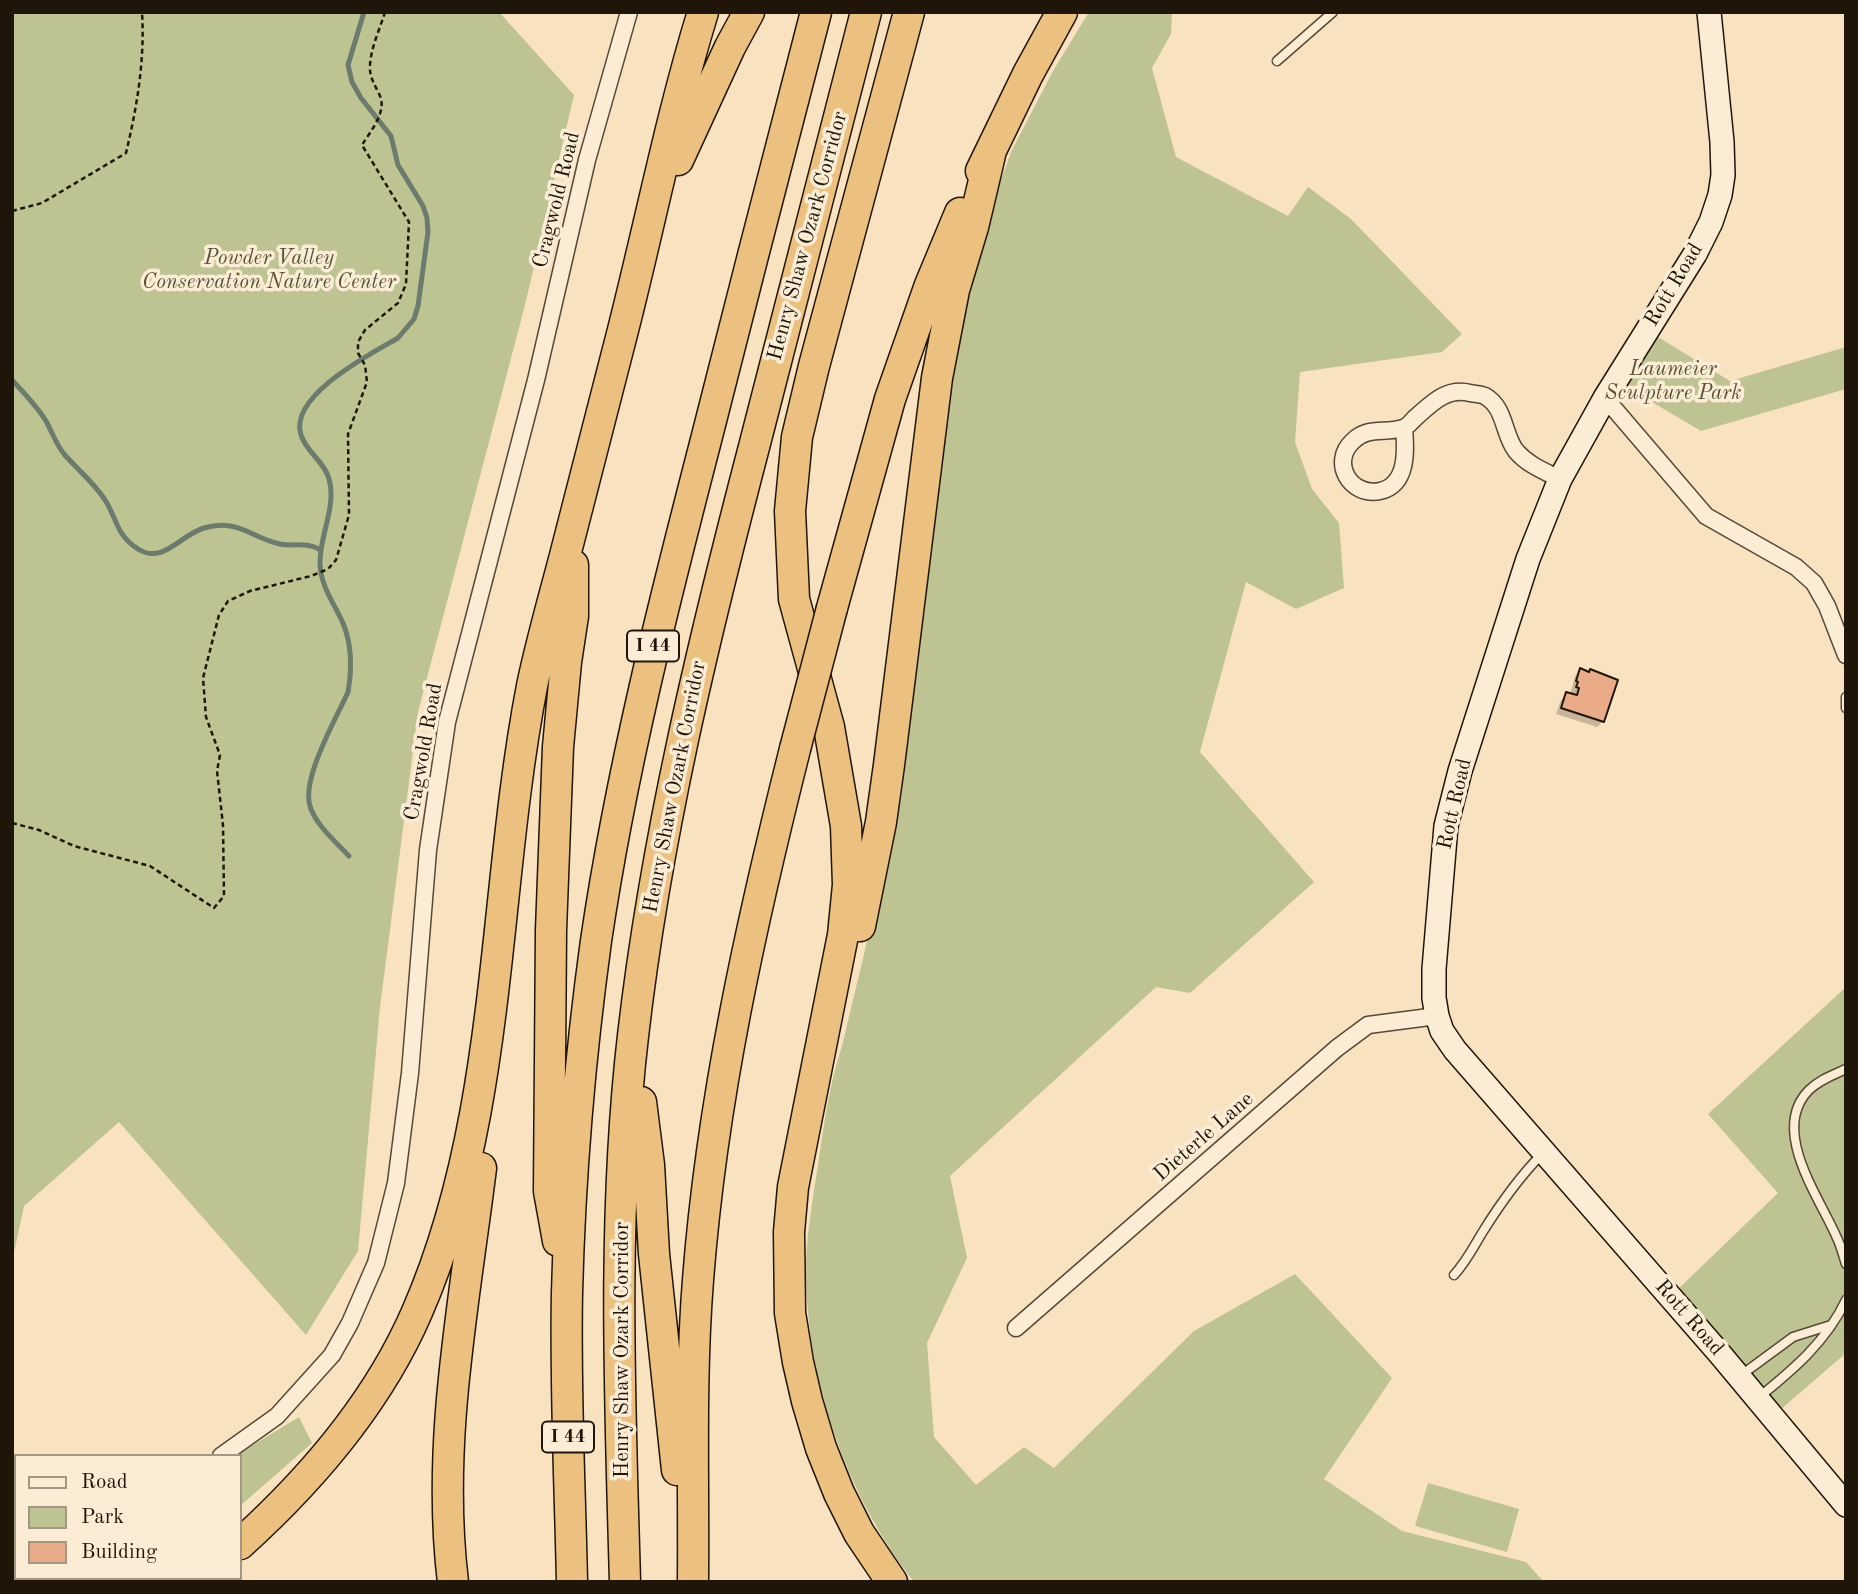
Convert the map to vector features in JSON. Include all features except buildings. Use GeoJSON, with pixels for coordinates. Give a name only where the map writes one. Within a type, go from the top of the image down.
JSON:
{"type":"FeatureCollection","features":[{"type":"Feature","properties":{"kind":"highway"},"geometry":{"type":"LineString","coordinates":[[242,1542],[318,1466],[355,1419],[388,1368],[410,1325],[439,1256],[457,1198],[481,1088],[513,797],[533,684],[651,221],[679,95],[703,12]]}},
{"type":"Feature","properties":{"kind":"highway"},"geometry":{"type":"LineString","coordinates":[[651,221],[730,47],[749,12]]}},
{"type":"Feature","properties":{"kind":"highway","name":"I 44"},"geometry":{"type":"LineString","coordinates":[[572,1582],[567,1293],[577,1126],[598,931],[627,762],[668,585],[816,12]]}},
{"type":"Feature","properties":{"kind":"highway","name":"Henry Shaw Ozark Corridor"},"geometry":{"type":"LineString","coordinates":[[625,1582],[621,1442],[624,1167],[632,1040],[657,864],[695,679],[866,12]]}},
{"type":"Feature","properties":{"kind":"highway"},"geometry":{"type":"LineString","coordinates":[[892,1582],[859,1533],[839,1493],[818,1436],[797,1362],[790,1313],[789,1231],[800,1149],[842,935],[848,885],[845,826],[828,727],[794,599],[789,511],[797,437],[814,366],[909,12]]}},
{"type":"Feature","properties":{"kind":"highway"},"geometry":{"type":"LineString","coordinates":[[692,1582],[694,1347],[698,1282],[714,1130],[750,937],[795,749],[872,457],[909,342],[955,223],[1028,74],[1062,12]]}},
{"type":"Feature","properties":{"kind":"highway"},"geometry":{"type":"LineString","coordinates":[[816,1077],[848,978],[872,868],[888,765],[937,378],[954,289],[973,227],[989,155]]}},
{"type":"Feature","properties":{"kind":"highway"},"geometry":{"type":"LineString","coordinates":[[567,1293],[548,1191],[555,817],[566,662],[573,617],[573,525]]}},
{"type":"Feature","properties":{"kind":"highway"},"geometry":{"type":"LineString","coordinates":[[632,1040],[649,1165],[654,1254],[692,1582]]}},
{"type":"Feature","properties":{"kind":"highway"},"geometry":{"type":"LineString","coordinates":[[453,1582],[446,1503],[449,1449],[482,1153],[481,1088]]}},
{"type":"Feature","properties":{"kind":"street","name":"Cragwold Road"},"geometry":{"type":"LineString","coordinates":[[224,1454],[277,1416],[332,1355],[350,1323],[376,1263],[396,1183],[410,1073],[428,850],[447,722],[536,380],[587,160],[629,12]]}},
{"type":"Feature","properties":{"kind":"street","name":"Rott Road"},"geometry":{"type":"LineString","coordinates":[[1709,12],[1722,142],[1723,175],[1720,195],[1711,222],[1695,254],[1605,398],[1560,479],[1528,559],[1460,771],[1446,826],[1434,998],[1442,1031],[1455,1050],[1739,1376],[1846,1504]]}},
{"type":"Feature","properties":{"kind":"street"},"geometry":{"type":"LineString","coordinates":[[1404,428],[1405,458],[1400,476],[1392,485],[1381,491],[1365,492],[1352,484],[1343,474],[1342,461],[1346,448],[1354,439],[1365,432],[1404,428],[1438,397],[1459,390],[1486,396],[1501,414],[1514,449],[1528,463],[1560,479]]}},
{"type":"Feature","properties":{"kind":"street"},"geometry":{"type":"LineString","coordinates":[[1605,398],[1706,516],[1796,567],[1814,583],[1827,606],[1846,655]]}},
{"type":"Feature","properties":{"kind":"street","name":"Dieterle Lane"},"geometry":{"type":"LineString","coordinates":[[1016,1328],[1337,1048],[1368,1025],[1437,1016]]}},
{"type":"Feature","properties":{"kind":"lane"},"geometry":{"type":"LineString","coordinates":[[1277,61],[1333,12]]}},
{"type":"Feature","properties":{"kind":"lane"},"geometry":{"type":"LineString","coordinates":[[1846,697],[1846,708]]}},
{"type":"Feature","properties":{"kind":"lane"},"geometry":{"type":"LineString","coordinates":[[1846,1069],[1808,1091],[1795,1112],[1793,1126],[1794,1138],[1808,1179],[1838,1240],[1846,1264]]}},
{"type":"Feature","properties":{"kind":"lane"},"geometry":{"type":"LineString","coordinates":[[1454,1275],[1465,1264],[1481,1234],[1520,1177],[1543,1153]]}},
{"type":"Feature","properties":{"kind":"lane"},"geometry":{"type":"LineString","coordinates":[[1757,1398],[1798,1365],[1825,1336],[1846,1300]]}},
{"type":"Feature","properties":{"kind":"lane"},"geometry":{"type":"LineString","coordinates":[[1739,1376],[1793,1337],[1831,1325]]}},
{"type":"Feature","properties":{"kind":"path"},"geometry":{"type":"LineString","coordinates":[[12,211],[42,203],[127,153],[144,47],[142,12]]}},
{"type":"Feature","properties":{"kind":"path"},"geometry":{"type":"LineString","coordinates":[[12,823],[38,830],[74,846],[150,866],[214,908],[224,896],[223,825],[217,771],[220,755],[206,717],[204,678],[219,615],[228,601],[250,591],[311,576],[328,569],[338,556],[349,515],[348,433],[367,382],[365,365],[358,353],[358,342],[360,336],[394,308],[403,294],[409,222],[362,145],[382,109],[370,69],[372,53],[385,12]]}},
{"type":"Feature","properties":{"kind":"green space","name":"Powder Valley Conservation Nature Center"},"geometry":{"type":"Polygon","coordinates":[[[12,12],[499,12],[574,95],[525,305],[418,712],[380,1007],[358,1251],[306,1335],[119,1122],[24,1206],[12,1262],[12,12]]]}},
{"type":"Feature","properties":{"kind":"green space"},"geometry":{"type":"Polygon","coordinates":[[[1089,12],[1172,12],[1171,34],[1152,68],[1176,157],[1288,216],[1308,187],[1351,219],[1462,334],[1442,352],[1300,372],[1295,442],[1312,489],[1339,523],[1344,588],[1296,609],[1246,582],[1200,752],[1314,882],[1190,993],[1156,987],[950,1176],[967,1258],[927,1343],[934,1437],[976,1485],[1024,1447],[1054,1468],[1194,1331],[1295,1274],[1392,1378],[1324,1479],[1402,1531],[1526,1562],[1544,1582],[914,1582],[868,1511],[834,1433],[813,1349],[808,1307],[806,1265],[810,1215],[830,1090],[901,800],[958,324],[982,234],[1011,152],[1053,71],[1089,12]]]}},
{"type":"Feature","properties":{"kind":"green space","name":"Laumeier Sculpture Park"},"geometry":{"type":"Polygon","coordinates":[[[1653,334],[1730,381],[1846,347],[1846,389],[1701,431],[1623,385],[1653,334]]]}},
{"type":"Feature","properties":{"kind":"green space"},"geometry":{"type":"Polygon","coordinates":[[[1846,987],[1846,1353],[1780,1410],[1676,1291],[1778,1193],[1708,1114],[1846,987]]]}},
{"type":"Feature","properties":{"kind":"green space"},"geometry":{"type":"Polygon","coordinates":[[[299,1417],[312,1443],[242,1504],[242,1454],[238,1454],[299,1417]]]}},
{"type":"Feature","properties":{"kind":"green space"},"geometry":{"type":"Polygon","coordinates":[[[1428,1483],[1519,1509],[1507,1552],[1415,1526],[1428,1483]]]}},
{"type":"Feature","properties":{"kind":"green space"},"geometry":{"type":"Polygon","coordinates":[[[12,1530],[14,1580],[142,1580],[139,1582],[12,1582],[12,1530]]]}},
{"type":"Feature","properties":{"kind":"waterway"},"geometry":{"type":"LineString","coordinates":[[349,856],[318,822],[311,809],[309,797],[310,783],[320,750],[348,692],[350,657],[346,631],[325,588],[320,564],[331,500],[329,479],[324,467],[303,441],[300,420],[307,405],[319,391],[352,365],[398,338],[414,319],[428,232],[423,206],[398,165],[391,136],[352,82],[348,65],[364,12]]}},
{"type":"Feature","properties":{"kind":"waterway"},"geometry":{"type":"LineString","coordinates":[[12,380],[42,415],[64,454],[103,497],[125,538],[138,549],[147,553],[164,551],[204,528],[226,525],[280,544],[305,545],[321,550]]}}]}
